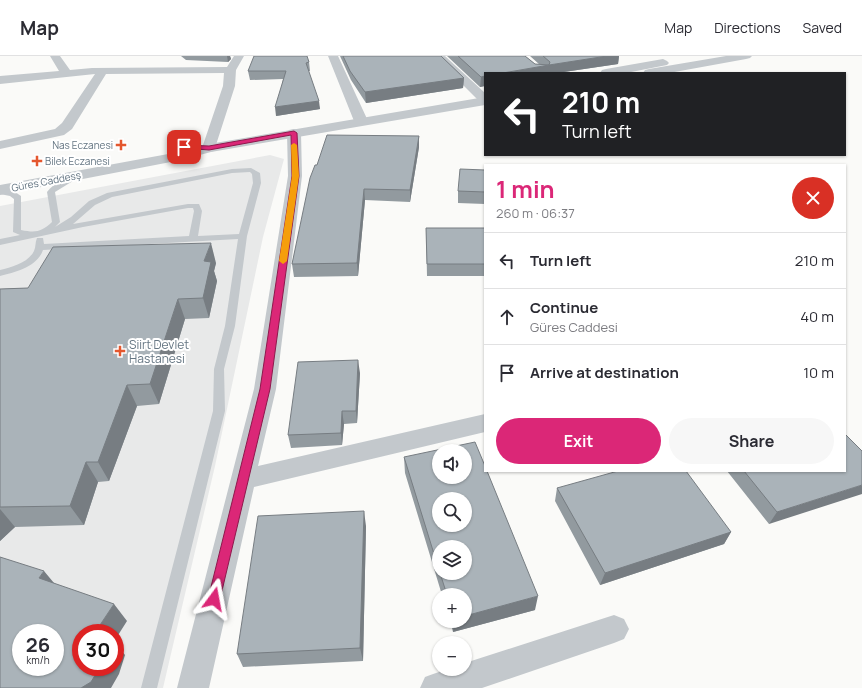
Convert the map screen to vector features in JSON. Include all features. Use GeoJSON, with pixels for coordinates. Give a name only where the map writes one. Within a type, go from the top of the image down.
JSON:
{"type":"FeatureCollection","features":[{"type":"Feature","properties":{"kind":"street"},"geometry":{"type":"LineString","coordinates":[[56,56],[67,74]]}},
{"type":"Feature","properties":{"kind":"street"},"geometry":{"type":"LineString","coordinates":[[209,148],[229,86],[230,70],[238,56]]}},
{"type":"Feature","properties":{"kind":"street"},"geometry":{"type":"LineString","coordinates":[[333,56],[361,121]]}},
{"type":"Feature","properties":{"kind":"street"},"geometry":{"type":"LineString","coordinates":[[439,56],[484,100]]}},
{"type":"Feature","properties":{"kind":"street"},"geometry":{"type":"LineString","coordinates":[[612,72],[700,56]]}},
{"type":"Feature","properties":{"kind":"street"},"geometry":{"type":"LineString","coordinates":[[655,72],[746,56]]}},
{"type":"Feature","properties":{"kind":"street"},"geometry":{"type":"LineString","coordinates":[[0,80],[173,66],[230,70]]}},
{"type":"Feature","properties":{"kind":"street"},"geometry":{"type":"LineString","coordinates":[[0,144],[59,132],[67,126],[102,72]]}},
{"type":"Feature","properties":{"kind":"street"},"geometry":{"type":"LineString","coordinates":[[0,178],[172,146],[209,148],[484,101]]}},
{"type":"Feature","properties":{"kind":"street"},"geometry":{"type":"LineString","coordinates":[[193,688],[266,381],[295,176],[294,133]]}},
{"type":"Feature","properties":{"kind":"street","name":"Güres Caddesş"},"geometry":{"type":"LineString","coordinates":[[0,191],[181,156],[209,148]]}},
{"type":"Feature","properties":{"kind":"street"},"geometry":{"type":"LineString","coordinates":[[242,480],[484,423]]}},
{"type":"Feature","properties":{"kind":"street"},"geometry":{"type":"LineString","coordinates":[[436,688],[614,629]]}},
{"type":"Feature","properties":{"kind":"lane"},"geometry":{"type":"LineString","coordinates":[[59,229],[74,219],[92,203],[110,194],[205,175],[251,170],[256,173],[257,183],[244,236],[230,326],[219,369],[219,411],[149,688]]}},
{"type":"Feature","properties":{"kind":"lane"},"geometry":{"type":"LineString","coordinates":[[0,191],[12,194],[18,198],[17,232],[24,234],[39,233],[50,228],[56,222],[51,192],[79,175]]}},
{"type":"Feature","properties":{"kind":"lane"},"geometry":{"type":"LineString","coordinates":[[0,242],[59,229],[188,206],[196,206],[198,211],[193,238]]}},
{"type":"Feature","properties":{"kind":"lane"},"geometry":{"type":"LineString","coordinates":[[0,273],[28,263],[36,255],[41,247],[39,233]]}},
{"type":"Feature","properties":{"kind":"lane"},"geometry":{"type":"LineString","coordinates":[[41,247],[244,236]]}},
{"type":"Feature","properties":{"kind":"shaded area","name":"Siirt Devlet Hastanesi"},"geometry":{"type":"Polygon","coordinates":[[[270,155],[284,159],[263,237],[215,466],[163,688],[0,688],[0,206],[270,155]]]}},
{"type":"Feature","properties":{"kind":"building"},"geometry":{"type":"Polygon","coordinates":[[[254,56],[307,56],[309,62],[306,63],[319,101],[275,107],[286,71],[248,71],[254,56]]]}},
{"type":"Feature","properties":{"kind":"building"},"geometry":{"type":"Polygon","coordinates":[[[343,56],[441,56],[464,78],[365,92],[350,71],[343,56]]]}},
{"type":"Feature","properties":{"kind":"building"},"geometry":{"type":"Polygon","coordinates":[[[458,56],[525,56],[535,64],[549,65],[509,72],[484,72],[484,76],[481,77],[458,56]]]}},
{"type":"Feature","properties":{"kind":"building"},"geometry":{"type":"Polygon","coordinates":[[[543,56],[607,56],[549,65],[550,62],[543,56]]]}},
{"type":"Feature","properties":{"kind":"building"},"geometry":{"type":"Polygon","coordinates":[[[327,135],[419,136],[410,190],[364,189],[357,263],[292,264],[310,178],[315,165],[317,165],[327,135]]]}},
{"type":"Feature","properties":{"kind":"building"},"geometry":{"type":"Polygon","coordinates":[[[460,169],[484,170],[484,192],[458,191],[460,169]]]}},
{"type":"Feature","properties":{"kind":"building"},"geometry":{"type":"Polygon","coordinates":[[[426,228],[484,228],[484,264],[427,264],[426,228]]]}},
{"type":"Feature","properties":{"kind":"building"},"geometry":{"type":"Polygon","coordinates":[[[211,243],[204,261],[211,262],[203,298],[178,299],[150,384],[127,385],[98,462],[86,462],[70,506],[0,507],[0,289],[28,288],[53,247],[211,243]]]}},
{"type":"Feature","properties":{"kind":"building"},"geometry":{"type":"Polygon","coordinates":[[[358,360],[356,411],[342,411],[341,433],[288,435],[298,362],[358,360]]]}},
{"type":"Feature","properties":{"kind":"building"},"geometry":{"type":"Polygon","coordinates":[[[846,435],[862,451],[862,485],[777,512],[745,472],[846,472],[846,435]]]}},
{"type":"Feature","properties":{"kind":"building"},"geometry":{"type":"Polygon","coordinates":[[[475,442],[484,464],[484,472],[487,472],[538,596],[472,614],[472,588],[445,588],[442,580],[472,580],[472,540],[432,540],[432,547],[404,457],[432,451],[432,484],[472,484],[472,444],[466,444],[475,442]]]}},
{"type":"Feature","properties":{"kind":"building"},"geometry":{"type":"Polygon","coordinates":[[[614,472],[687,472],[731,532],[605,573],[557,488],[614,472]]]}},
{"type":"Feature","properties":{"kind":"building"},"geometry":{"type":"Polygon","coordinates":[[[364,511],[360,648],[237,654],[258,516],[364,511]]]}},
{"type":"Feature","properties":{"kind":"building"},"geometry":{"type":"Polygon","coordinates":[[[0,557],[44,571],[39,578],[114,604],[101,624],[72,624],[72,676],[95,676],[91,682],[81,688],[0,688],[0,557]]]}},
{"type":"Feature","properties":{"kind":"slow traffic"},"geometry":{"type":"LineString","coordinates":[[283,261],[295,176],[294,145]]}},
{"type":"Feature","properties":{"kind":"place","name":"Nas Eczanesi"},"geometry":{"type":"Point","coordinates":[121,145]}},
{"type":"Feature","properties":{"kind":"place","name":"Bilek Eczanesi"},"geometry":{"type":"Point","coordinates":[37,161]}},
{"type":"Feature","properties":{"kind":"place","name":"Siirt Devlet Hastanesi"},"geometry":{"type":"Point","coordinates":[120,351]}},
{"type":"Feature","properties":{"kind":"route"},"geometry":{"type":"LineString","coordinates":[[184,147],[209,148],[294,133],[295,176],[265,389],[238,495],[214,599]]}}]}
